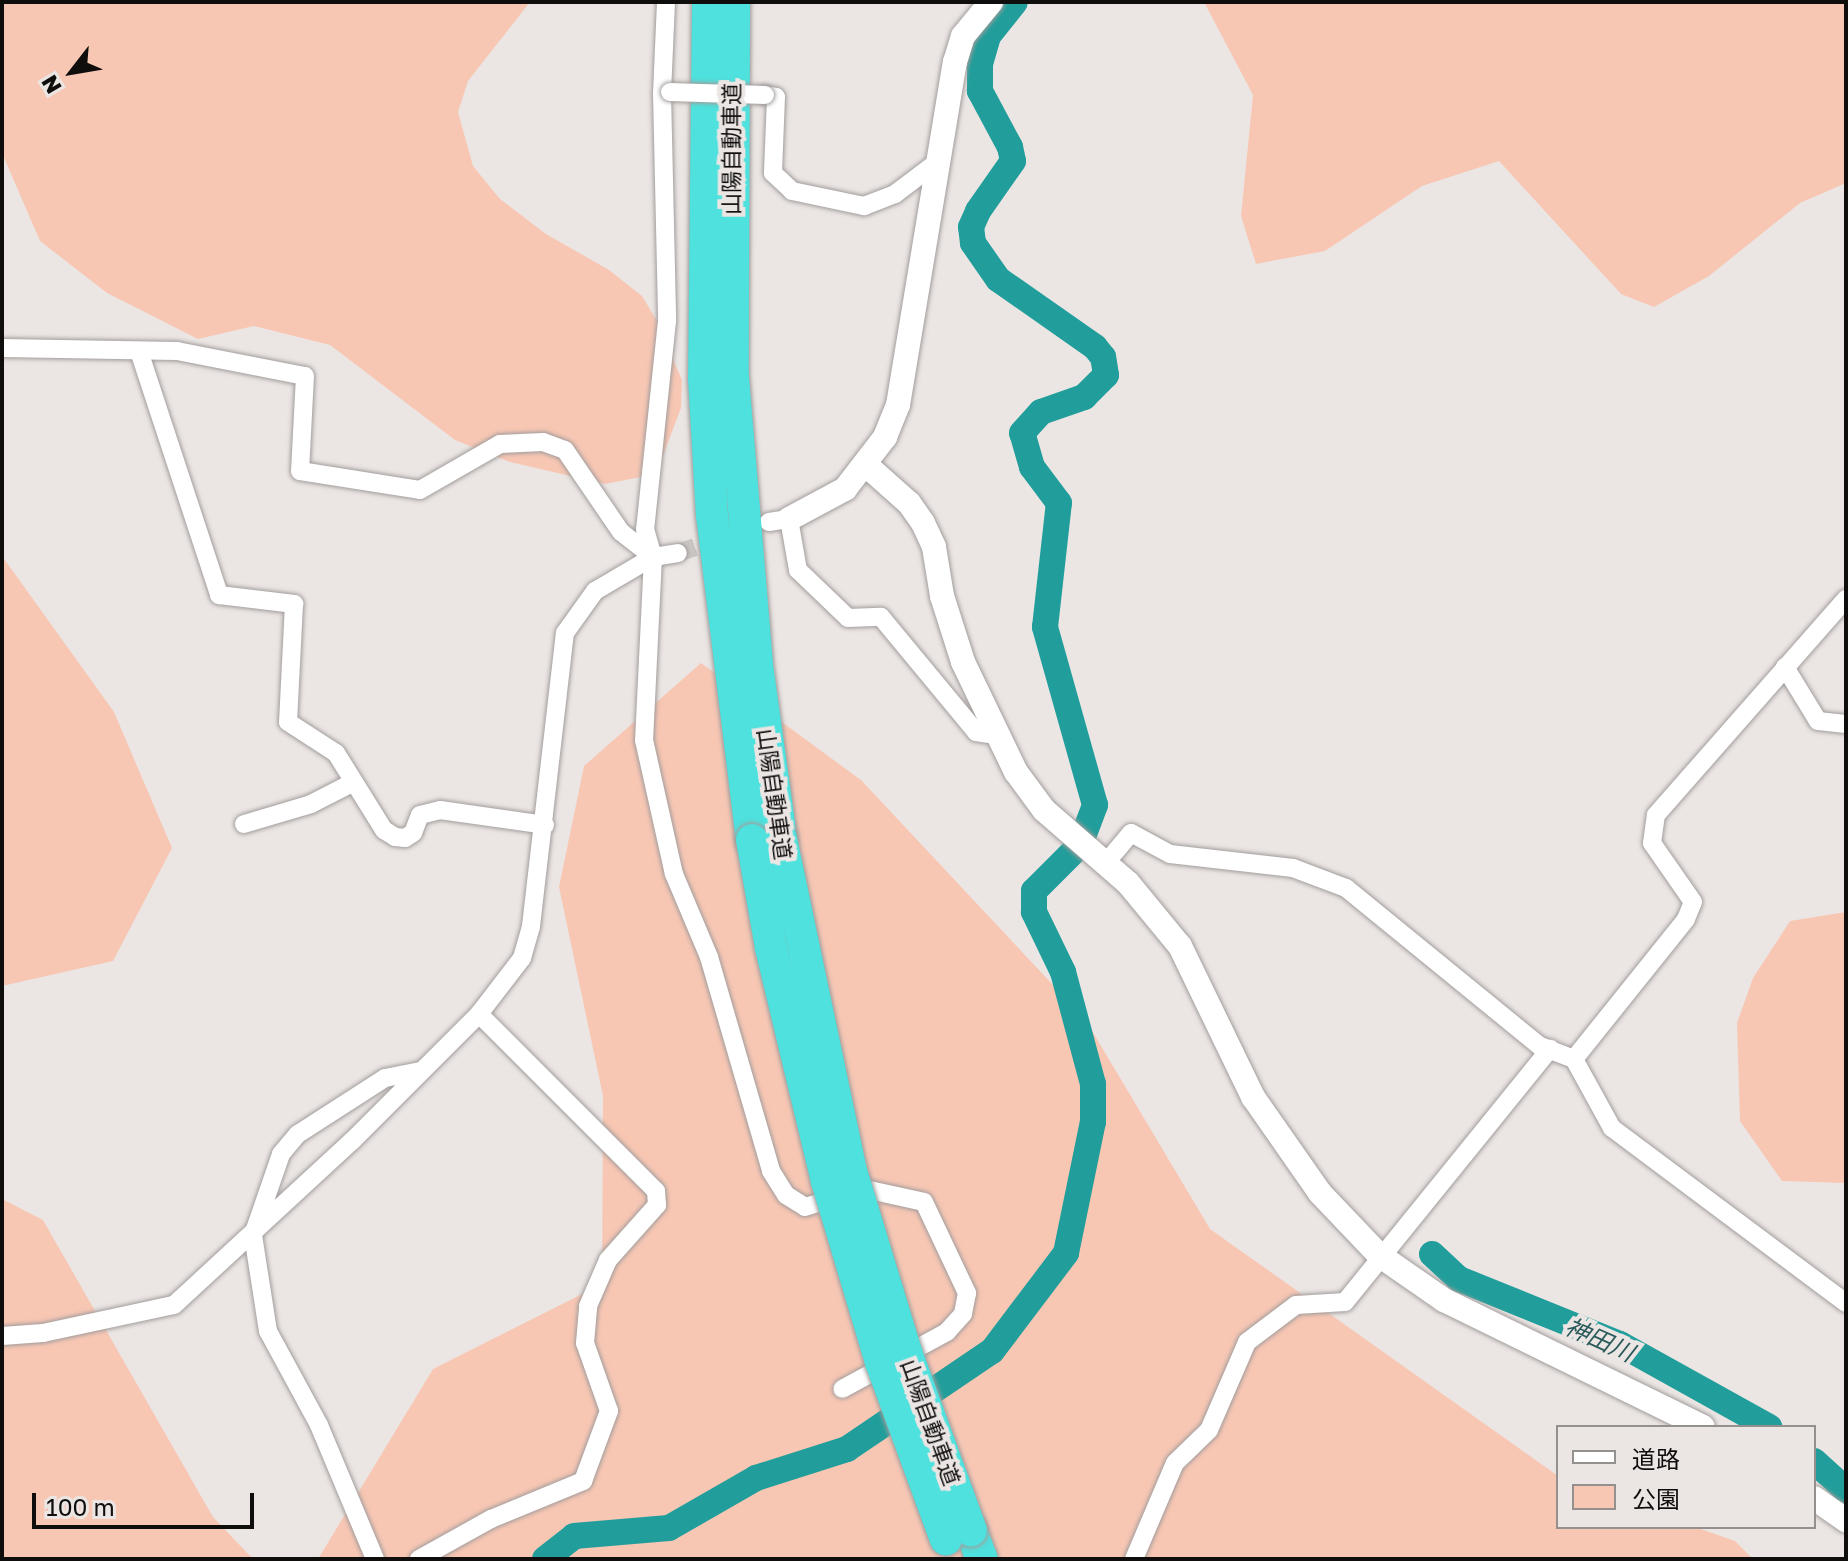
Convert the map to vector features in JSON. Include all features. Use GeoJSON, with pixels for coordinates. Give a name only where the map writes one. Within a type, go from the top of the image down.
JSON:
{"type":"FeatureCollection","features":[{"type":"Feature","properties":{"kind":"highway","name":"山陽自動車道"},"geometry":{"type":"LineString","coordinates":[[708,2],[704,378],[712,515],[766,839]]}},
{"type":"Feature","properties":{"kind":"highway","name":"山陽自動車道"},"geometry":{"type":"LineString","coordinates":[[734,2],[733,378],[752,619],[771,948],[827,1181],[881,1362],[963,1547]]}},
{"type":"Feature","properties":{"kind":"street"},"geometry":{"type":"LineString","coordinates":[[666,2],[667,321],[645,529],[653,557],[644,740],[674,874],[709,957],[771,1171],[786,1195],[805,1207],[865,1189],[924,1202],[967,1293],[963,1314],[947,1332],[842,1389]]}},
{"type":"Feature","properties":{"kind":"street"},"geometry":{"type":"LineString","coordinates":[[991,2],[963,36],[898,405],[865,464],[829,500],[779,520],[798,570],[848,618],[881,617],[976,732],[996,735]]}},
{"type":"Feature","properties":{"kind":"street"},"geometry":{"type":"LineString","coordinates":[[666,92],[776,97],[773,173],[792,191],[864,206],[895,194],[940,160]]}},
{"type":"Feature","properties":{"kind":"street"},"geometry":{"type":"LineString","coordinates":[[2,348],[177,351],[305,376],[300,471],[420,490],[500,444],[543,442],[565,450],[621,532],[653,557]]}},
{"type":"Feature","properties":{"kind":"street"},"geometry":{"type":"LineString","coordinates":[[139,351],[219,595],[294,604],[288,722],[336,753],[384,830],[395,837],[405,838],[413,833],[420,815],[440,810],[545,825]]}},
{"type":"Feature","properties":{"kind":"street"},"geometry":{"type":"LineString","coordinates":[[865,464],[909,503],[923,523],[934,547],[942,596],[963,662],[1016,772],[1069,835],[1128,883],[1180,946],[1206,990],[1253,1097],[1320,1193],[1379,1255],[1499,1330],[1699,1425]]}},
{"type":"Feature","properties":{"kind":"street"},"geometry":{"type":"LineString","coordinates":[[2,1336],[43,1333],[174,1305],[253,1235],[479,1014],[522,958],[545,825],[565,633],[595,591],[653,557],[678,553]]}},
{"type":"Feature","properties":{"kind":"street"},"geometry":{"type":"LineString","coordinates":[[1574,1059],[1654,962],[1693,902],[1652,843],[1656,815],[1846,599]]}},
{"type":"Feature","properties":{"kind":"street"},"geometry":{"type":"LineString","coordinates":[[1785,667],[1818,721],[1846,724]]}},
{"type":"Feature","properties":{"kind":"street"},"geometry":{"type":"LineString","coordinates":[[244,824],[311,804],[354,782]]}},
{"type":"Feature","properties":{"kind":"street"},"geometry":{"type":"LineString","coordinates":[[1098,860],[1131,833],[1170,854],[1322,877],[1409,934],[1550,1049],[1574,1059],[1612,1128],[1846,1303]]}},
{"type":"Feature","properties":{"kind":"street"},"geometry":{"type":"LineString","coordinates":[[419,1559],[491,1519],[583,1481],[609,1411],[585,1343],[588,1306],[608,1260],[657,1205],[656,1191],[479,1014]]}},
{"type":"Feature","properties":{"kind":"street"},"geometry":{"type":"LineString","coordinates":[[1134,1559],[1175,1463],[1209,1430],[1247,1342],[1296,1305],[1345,1302],[1379,1255],[1550,1049]]}},
{"type":"Feature","properties":{"kind":"street"},"geometry":{"type":"LineString","coordinates":[[375,1559],[319,1425],[268,1331],[253,1235],[281,1154],[298,1134],[385,1078],[422,1071]]}},
{"type":"Feature","properties":{"kind":"street"},"geometry":{"type":"LineString","coordinates":[[1816,1499],[1846,1520]]}},
{"type":"Feature","properties":{"kind":"green space"},"geometry":{"type":"Polygon","coordinates":[[[2,2],[530,2],[468,81],[458,112],[473,166],[500,199],[546,234],[609,270],[642,296],[657,321],[682,380],[681,408],[656,474],[605,484],[510,462],[455,440],[330,345],[254,326],[198,339],[107,293],[40,241],[2,153],[2,2]]]}},
{"type":"Feature","properties":{"kind":"green space"},"geometry":{"type":"Polygon","coordinates":[[[1204,2],[1846,2],[1846,183],[1800,203],[1709,276],[1654,307],[1621,294],[1499,161],[1422,186],[1325,251],[1256,264],[1241,216],[1253,95],[1204,2]]]}},
{"type":"Feature","properties":{"kind":"green space"},"geometry":{"type":"Polygon","coordinates":[[[2,556],[114,712],[172,848],[113,961],[2,986],[2,556]]]}},
{"type":"Feature","properties":{"kind":"green space"},"geometry":{"type":"Polygon","coordinates":[[[701,663],[861,780],[1085,1019],[1210,1229],[1556,1475],[1556,1529],[1701,1529],[1735,1541],[1753,1559],[318,1559],[433,1369],[602,1284],[603,1096],[559,887],[584,766],[701,663]]]}},
{"type":"Feature","properties":{"kind":"green space"},"geometry":{"type":"Polygon","coordinates":[[[1846,912],[1846,1183],[1782,1181],[1740,1121],[1737,1023],[1753,978],[1790,921],[1846,912]]]}},
{"type":"Feature","properties":{"kind":"green space"},"geometry":{"type":"Polygon","coordinates":[[[2,1199],[43,1220],[213,1517],[253,1559],[2,1559],[2,1199]]]}},
{"type":"Feature","properties":{"kind":"waterway"},"geometry":{"type":"LineString","coordinates":[[545,1559],[574,1536],[669,1528],[756,1478],[847,1449],[992,1351],[1066,1253],[1093,1122],[1093,1084],[1063,972],[1034,912],[1034,891],[1080,845],[1095,805],[1045,627],[1059,503],[1032,467],[1022,433],[1041,412],[1084,397],[1106,375],[1103,357],[1095,347],[998,279],[973,243],[971,227],[978,211],[1013,161],[1010,147],[980,91],[980,64],[988,36],[1015,2]]}},
{"type":"Feature","properties":{"kind":"waterway","name":"神田川"},"geometry":{"type":"LineString","coordinates":[[1432,1254],[1459,1279],[1620,1344],[1765,1425]]}},
{"type":"Feature","properties":{"kind":"waterway","name":"神田川"},"geometry":{"type":"LineString","coordinates":[[1816,1463],[1846,1490]]}},
{"type":"Feature","properties":{"kind":"tunnel"},"geometry":{"type":"LineString","coordinates":[[678,553],[721,538]]}}]}
